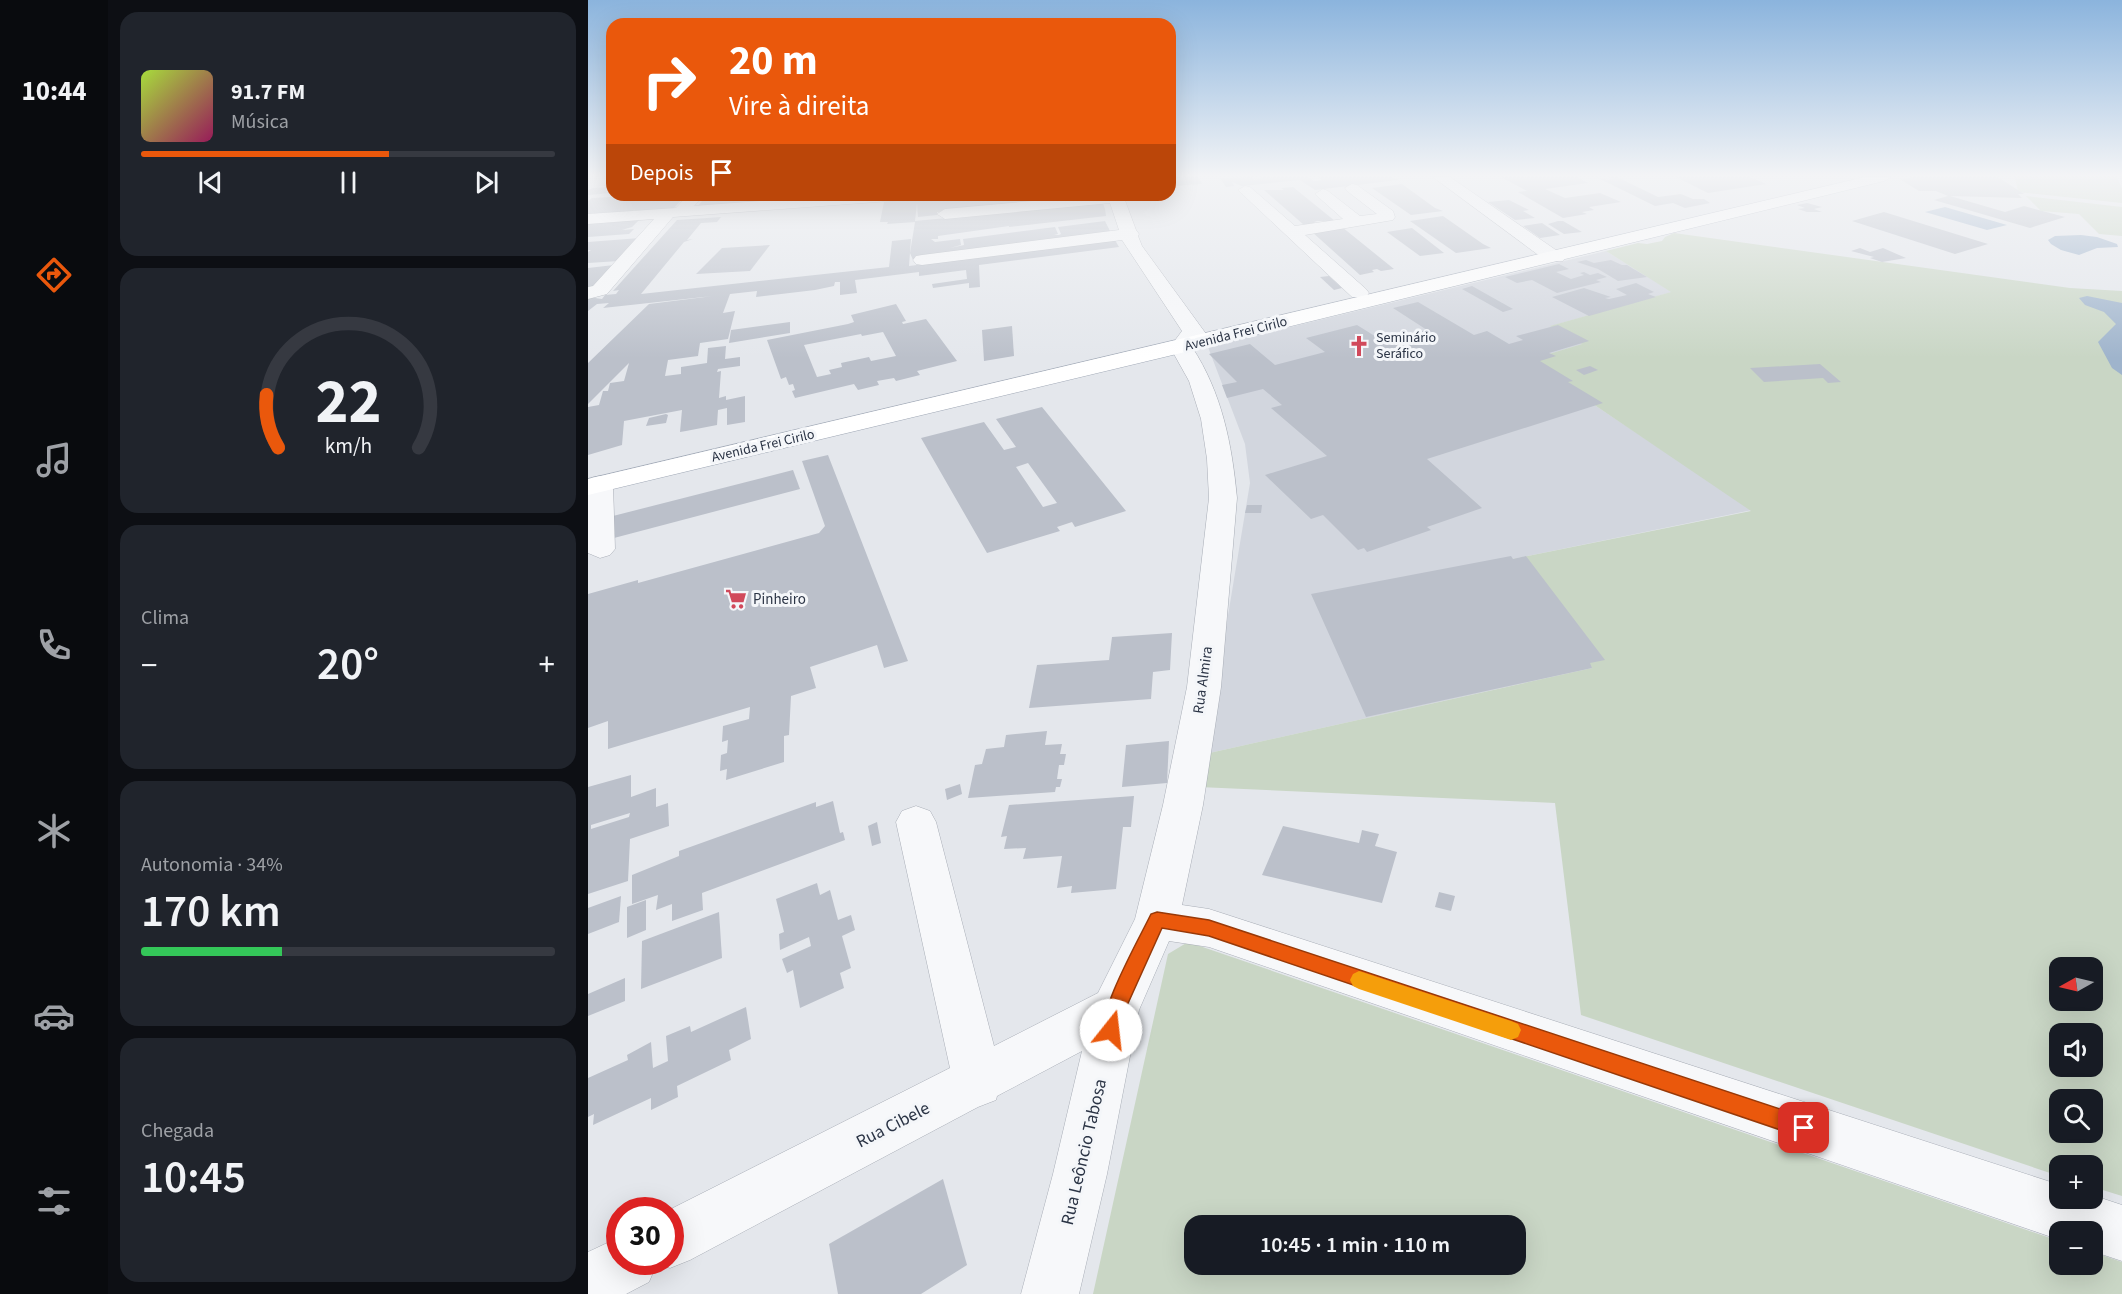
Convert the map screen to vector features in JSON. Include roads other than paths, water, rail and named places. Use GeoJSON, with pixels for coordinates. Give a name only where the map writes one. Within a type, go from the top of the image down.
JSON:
{"type":"FeatureCollection","features":[{"type":"Feature","properties":{"kind":"main road","name":"Avenida Frei Cirilo"},"geometry":{"type":"LineString","coordinates":[[1192,340],[1359,293],[1550,254],[1614,237]]}},
{"type":"Feature","properties":{"kind":"main road","name":"Avenida Frei Cirilo"},"geometry":{"type":"LineString","coordinates":[[592,481],[1622,237]]}},
{"type":"Feature","properties":{"kind":"street"},"geometry":{"type":"LineString","coordinates":[[596,290],[647,237]]}},
{"type":"Feature","properties":{"kind":"street"},"geometry":{"type":"LineString","coordinates":[[922,260],[1104,237]]}},
{"type":"Feature","properties":{"kind":"street","name":"Rua Almira"},"geometry":{"type":"LineString","coordinates":[[1115,1009],[1157,920],[1183,805],[1204,687],[1223,498],[1222,469],[1216,437],[1202,381],[1196,367],[1192,340],[1133,246],[1132,237]]}},
{"type":"Feature","properties":{"kind":"street"},"geometry":{"type":"LineString","coordinates":[[1297,237],[1359,293]]}},
{"type":"Feature","properties":{"kind":"street"},"geometry":{"type":"LineString","coordinates":[[1526,237],[1550,254]]}},
{"type":"Feature","properties":{"kind":"street"},"geometry":{"type":"LineString","coordinates":[[598,264],[626,261]]}},
{"type":"Feature","properties":{"kind":"street"},"geometry":{"type":"LineString","coordinates":[[592,481],[600,549]]}},
{"type":"Feature","properties":{"kind":"street"},"geometry":{"type":"LineString","coordinates":[[916,822],[978,1082]]}},
{"type":"Feature","properties":{"kind":"street"},"geometry":{"type":"LineString","coordinates":[[1157,920],[1209,928],[2122,1233]]}},
{"type":"Feature","properties":{"kind":"street","name":"Rua Cibele"},"geometry":{"type":"LineString","coordinates":[[684,1233],[1115,1009]]}},
{"type":"Feature","properties":{"kind":"street","name":"Rua Leôncio Tabosa"},"geometry":{"type":"LineString","coordinates":[[1050,1294],[1080,1174],[1115,1009]]}},
{"type":"Feature","properties":{"kind":"street"},"geometry":{"type":"LineString","coordinates":[[588,1282],[606,1273]]}},
{"type":"Feature","properties":{"kind":"water"},"geometry":{"type":"Polygon","coordinates":[[[2053,237],[2098,237],[2117,244],[2118,247],[2097,248],[2079,255],[2061,250],[2048,240],[2053,237]]]}},
{"type":"Feature","properties":{"kind":"water"},"geometry":{"type":"Polygon","coordinates":[[[2087,296],[2122,303],[2122,375],[2112,368],[2098,342],[2116,324],[2104,312],[2085,305],[2079,298],[2087,296]]]}},
{"type":"Feature","properties":{"kind":"place","name":"Seminário Seráfico"},"geometry":{"type":"Point","coordinates":[1359,346]}},
{"type":"Feature","properties":{"kind":"place","name":"Pinheiro"},"geometry":{"type":"Point","coordinates":[736,599]}}]}
